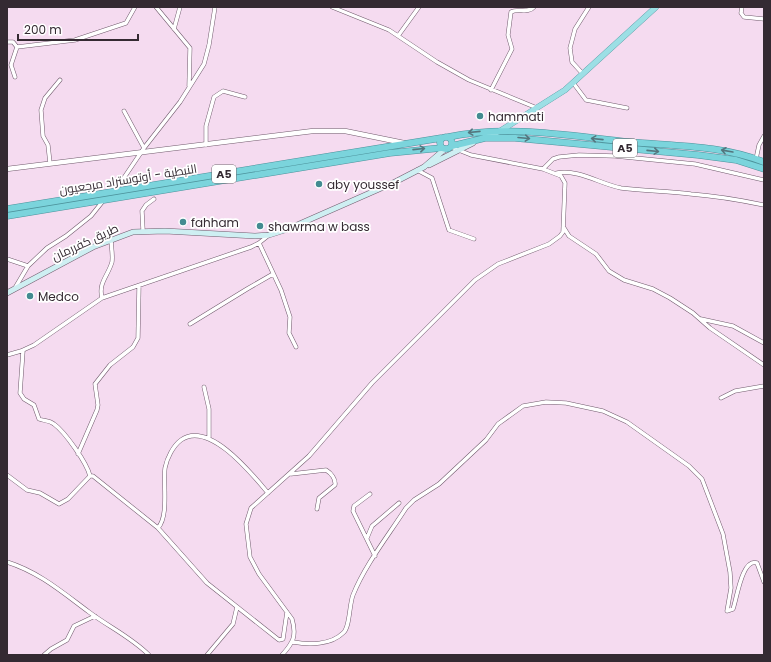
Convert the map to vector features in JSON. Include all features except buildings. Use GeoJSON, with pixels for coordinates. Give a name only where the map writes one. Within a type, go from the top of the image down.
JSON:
{"type":"FeatureCollection","features":[{"type":"Feature","properties":{"kind":"highway","name":"A5"},"geometry":{"type":"LineString","coordinates":[[441,138],[469,133],[500,131],[714,149],[740,154],[764,162]]}},
{"type":"Feature","properties":{"kind":"highway"},"geometry":{"type":"LineString","coordinates":[[441,138],[439,142],[447,147],[452,142],[448,137]]}},
{"type":"Feature","properties":{"kind":"highway","name":"النبطية - أوتوستراد مرجعيون"},"geometry":{"type":"LineString","coordinates":[[7,210],[441,138]]}},
{"type":"Feature","properties":{"kind":"highway","name":"النبطية - أوتوستراد مرجعيون"},"geometry":{"type":"LineString","coordinates":[[7,216],[395,152],[447,147],[485,138],[516,138],[736,160],[764,169]]}},
{"type":"Feature","properties":{"kind":"main road"},"geometry":{"type":"LineString","coordinates":[[485,138],[500,131],[538,108],[574,84],[656,7]]}},
{"type":"Feature","properties":{"kind":"main road"},"geometry":{"type":"LineString","coordinates":[[424,167],[478,140]]}},
{"type":"Feature","properties":{"kind":"main road","name":"طريق كفررمان"},"geometry":{"type":"LineString","coordinates":[[7,293],[67,259],[111,239],[143,230],[255,236],[269,235],[307,221],[395,182],[424,167],[447,147]]}},
{"type":"Feature","properties":{"kind":"street"},"geometry":{"type":"LineString","coordinates":[[17,47],[84,38],[126,23],[135,7]]}},
{"type":"Feature","properties":{"kind":"street"},"geometry":{"type":"LineString","coordinates":[[156,7],[190,48],[189,88]]}},
{"type":"Feature","properties":{"kind":"street"},"geometry":{"type":"LineString","coordinates":[[174,29],[180,7]]}},
{"type":"Feature","properties":{"kind":"street"},"geometry":{"type":"LineString","coordinates":[[114,192],[144,148],[168,118],[204,64],[208,52],[215,7]]}},
{"type":"Feature","properties":{"kind":"street"},"geometry":{"type":"LineString","coordinates":[[332,7],[398,36],[447,68],[491,90],[538,108]]}},
{"type":"Feature","properties":{"kind":"street"},"geometry":{"type":"LineString","coordinates":[[344,12],[346,7]]}},
{"type":"Feature","properties":{"kind":"street"},"geometry":{"type":"LineString","coordinates":[[398,36],[419,7]]}},
{"type":"Feature","properties":{"kind":"street"},"geometry":{"type":"LineString","coordinates":[[491,90],[512,49],[508,36],[511,12],[515,10],[529,11],[534,7]]}},
{"type":"Feature","properties":{"kind":"street"},"geometry":{"type":"LineString","coordinates":[[584,74],[572,62],[570,48],[574,29],[589,7]]}},
{"type":"Feature","properties":{"kind":"street"},"geometry":{"type":"LineString","coordinates":[[742,7],[741,13],[744,17],[764,19]]}},
{"type":"Feature","properties":{"kind":"street"},"geometry":{"type":"LineString","coordinates":[[7,42],[14,42],[17,47]]}},
{"type":"Feature","properties":{"kind":"street"},"geometry":{"type":"LineString","coordinates":[[15,77],[11,65],[17,47]]}},
{"type":"Feature","properties":{"kind":"street"},"geometry":{"type":"LineString","coordinates":[[50,163],[48,145],[44,136],[42,110],[45,98],[60,80]]}},
{"type":"Feature","properties":{"kind":"street"},"geometry":{"type":"LineString","coordinates":[[574,84],[586,100],[627,108]]}},
{"type":"Feature","properties":{"kind":"street"},"geometry":{"type":"LineString","coordinates":[[206,145],[206,126],[214,97],[223,91],[245,97]]}},
{"type":"Feature","properties":{"kind":"street"},"geometry":{"type":"LineString","coordinates":[[124,110],[144,148]]}},
{"type":"Feature","properties":{"kind":"street"},"geometry":{"type":"LineString","coordinates":[[7,169],[313,131],[336,131],[362,134],[407,144]]}},
{"type":"Feature","properties":{"kind":"street"},"geometry":{"type":"LineString","coordinates":[[756,159],[759,145],[764,136]]}},
{"type":"Feature","properties":{"kind":"street"},"geometry":{"type":"LineString","coordinates":[[282,655],[293,642],[294,624],[255,566],[248,548],[246,524],[249,511],[254,504],[290,474],[317,448],[368,387],[470,283],[498,264],[554,241],[560,236],[564,228],[565,184],[561,176],[557,173],[471,155],[447,147]]}},
{"type":"Feature","properties":{"kind":"street"},"geometry":{"type":"LineString","coordinates":[[615,156],[616,147]]}},
{"type":"Feature","properties":{"kind":"street"},"geometry":{"type":"LineString","coordinates":[[542,169],[553,159],[579,155],[615,156],[695,164],[764,180]]}},
{"type":"Feature","properties":{"kind":"street"},"geometry":{"type":"LineString","coordinates":[[417,170],[432,178],[448,230],[474,239]]}},
{"type":"Feature","properties":{"kind":"street"},"geometry":{"type":"LineString","coordinates":[[557,173],[566,171],[575,173],[591,180],[620,188],[690,194],[764,205]]}},
{"type":"Feature","properties":{"kind":"street"},"geometry":{"type":"LineString","coordinates":[[15,289],[28,266],[46,248],[66,236],[91,216],[105,199]]}},
{"type":"Feature","properties":{"kind":"street"},"geometry":{"type":"LineString","coordinates":[[143,230],[142,211],[146,205],[154,199]]}},
{"type":"Feature","properties":{"kind":"street"},"geometry":{"type":"LineString","coordinates":[[564,228],[569,236],[596,254],[609,271],[624,280],[658,292],[700,318],[710,328],[764,365]]}},
{"type":"Feature","properties":{"kind":"street"},"geometry":{"type":"LineString","coordinates":[[7,355],[23,351],[102,298],[259,244],[269,235]]}},
{"type":"Feature","properties":{"kind":"street"},"geometry":{"type":"LineString","coordinates":[[102,298],[101,284],[112,261],[111,239]]}},
{"type":"Feature","properties":{"kind":"street"},"geometry":{"type":"LineString","coordinates":[[259,244],[281,290],[290,317],[289,333],[296,347]]}},
{"type":"Feature","properties":{"kind":"street"},"geometry":{"type":"LineString","coordinates":[[7,259],[28,266]]}},
{"type":"Feature","properties":{"kind":"street"},"geometry":{"type":"LineString","coordinates":[[190,324],[273,274]]}},
{"type":"Feature","properties":{"kind":"street"},"geometry":{"type":"LineString","coordinates":[[78,454],[97,410],[98,404],[95,384],[110,365],[133,347],[138,338],[140,286]]}},
{"type":"Feature","properties":{"kind":"street"},"geometry":{"type":"LineString","coordinates":[[700,318],[733,326],[764,344]]}},
{"type":"Feature","properties":{"kind":"street"},"geometry":{"type":"LineString","coordinates":[[23,351],[23,362],[19,383],[22,396],[34,405],[39,419],[50,421],[58,428],[78,454],[90,476],[96,478],[110,488],[158,528],[182,553],[201,578],[281,641],[287,612]]}},
{"type":"Feature","properties":{"kind":"street"},"geometry":{"type":"LineString","coordinates":[[204,386],[209,409],[209,437]]}},
{"type":"Feature","properties":{"kind":"street"},"geometry":{"type":"LineString","coordinates":[[721,398],[735,391],[764,386]]}},
{"type":"Feature","properties":{"kind":"street"},"geometry":{"type":"LineString","coordinates":[[293,642],[305,644],[317,643],[338,638],[343,634],[346,630],[352,598],[375,556],[406,508],[414,500],[439,484],[486,440],[498,424],[506,417],[523,406],[536,403],[566,403],[603,411],[627,422],[698,473],[708,492],[723,534],[731,588],[726,610],[732,611],[743,574],[749,564],[755,562],[759,565],[764,582]]}},
{"type":"Feature","properties":{"kind":"street"},"geometry":{"type":"LineString","coordinates":[[158,528],[163,518],[165,468],[168,458],[179,442],[185,437],[198,435],[209,437],[217,442],[242,464],[268,493]]}},
{"type":"Feature","properties":{"kind":"street"},"geometry":{"type":"LineString","coordinates":[[290,474],[327,470],[332,475],[335,485],[319,498],[317,509]]}},
{"type":"Feature","properties":{"kind":"street"},"geometry":{"type":"LineString","coordinates":[[7,475],[27,490],[40,493],[58,504],[68,499],[90,476]]}},
{"type":"Feature","properties":{"kind":"street"},"geometry":{"type":"LineString","coordinates":[[370,494],[353,509],[355,518],[375,556]]}},
{"type":"Feature","properties":{"kind":"street"},"geometry":{"type":"LineString","coordinates":[[366,538],[372,526],[399,503]]}},
{"type":"Feature","properties":{"kind":"street"},"geometry":{"type":"LineString","coordinates":[[7,562],[45,579],[95,616],[135,641],[149,655]]}},
{"type":"Feature","properties":{"kind":"street"},"geometry":{"type":"LineString","coordinates":[[207,655],[233,624],[237,607]]}},
{"type":"Feature","properties":{"kind":"street"},"geometry":{"type":"LineString","coordinates":[[44,655],[51,649],[66,642],[74,626],[95,616]]}},
{"type":"Feature","properties":{"kind":"place","name":"hammati"},"geometry":{"type":"Point","coordinates":[480,116]}},
{"type":"Feature","properties":{"kind":"place","name":"aby youssef"},"geometry":{"type":"Point","coordinates":[319,184]}},
{"type":"Feature","properties":{"kind":"place","name":"fahham"},"geometry":{"type":"Point","coordinates":[183,222]}},
{"type":"Feature","properties":{"kind":"place","name":"shawrma w bass"},"geometry":{"type":"Point","coordinates":[260,226]}},
{"type":"Feature","properties":{"kind":"place","name":"Medco"},"geometry":{"type":"Point","coordinates":[30,296]}}]}
